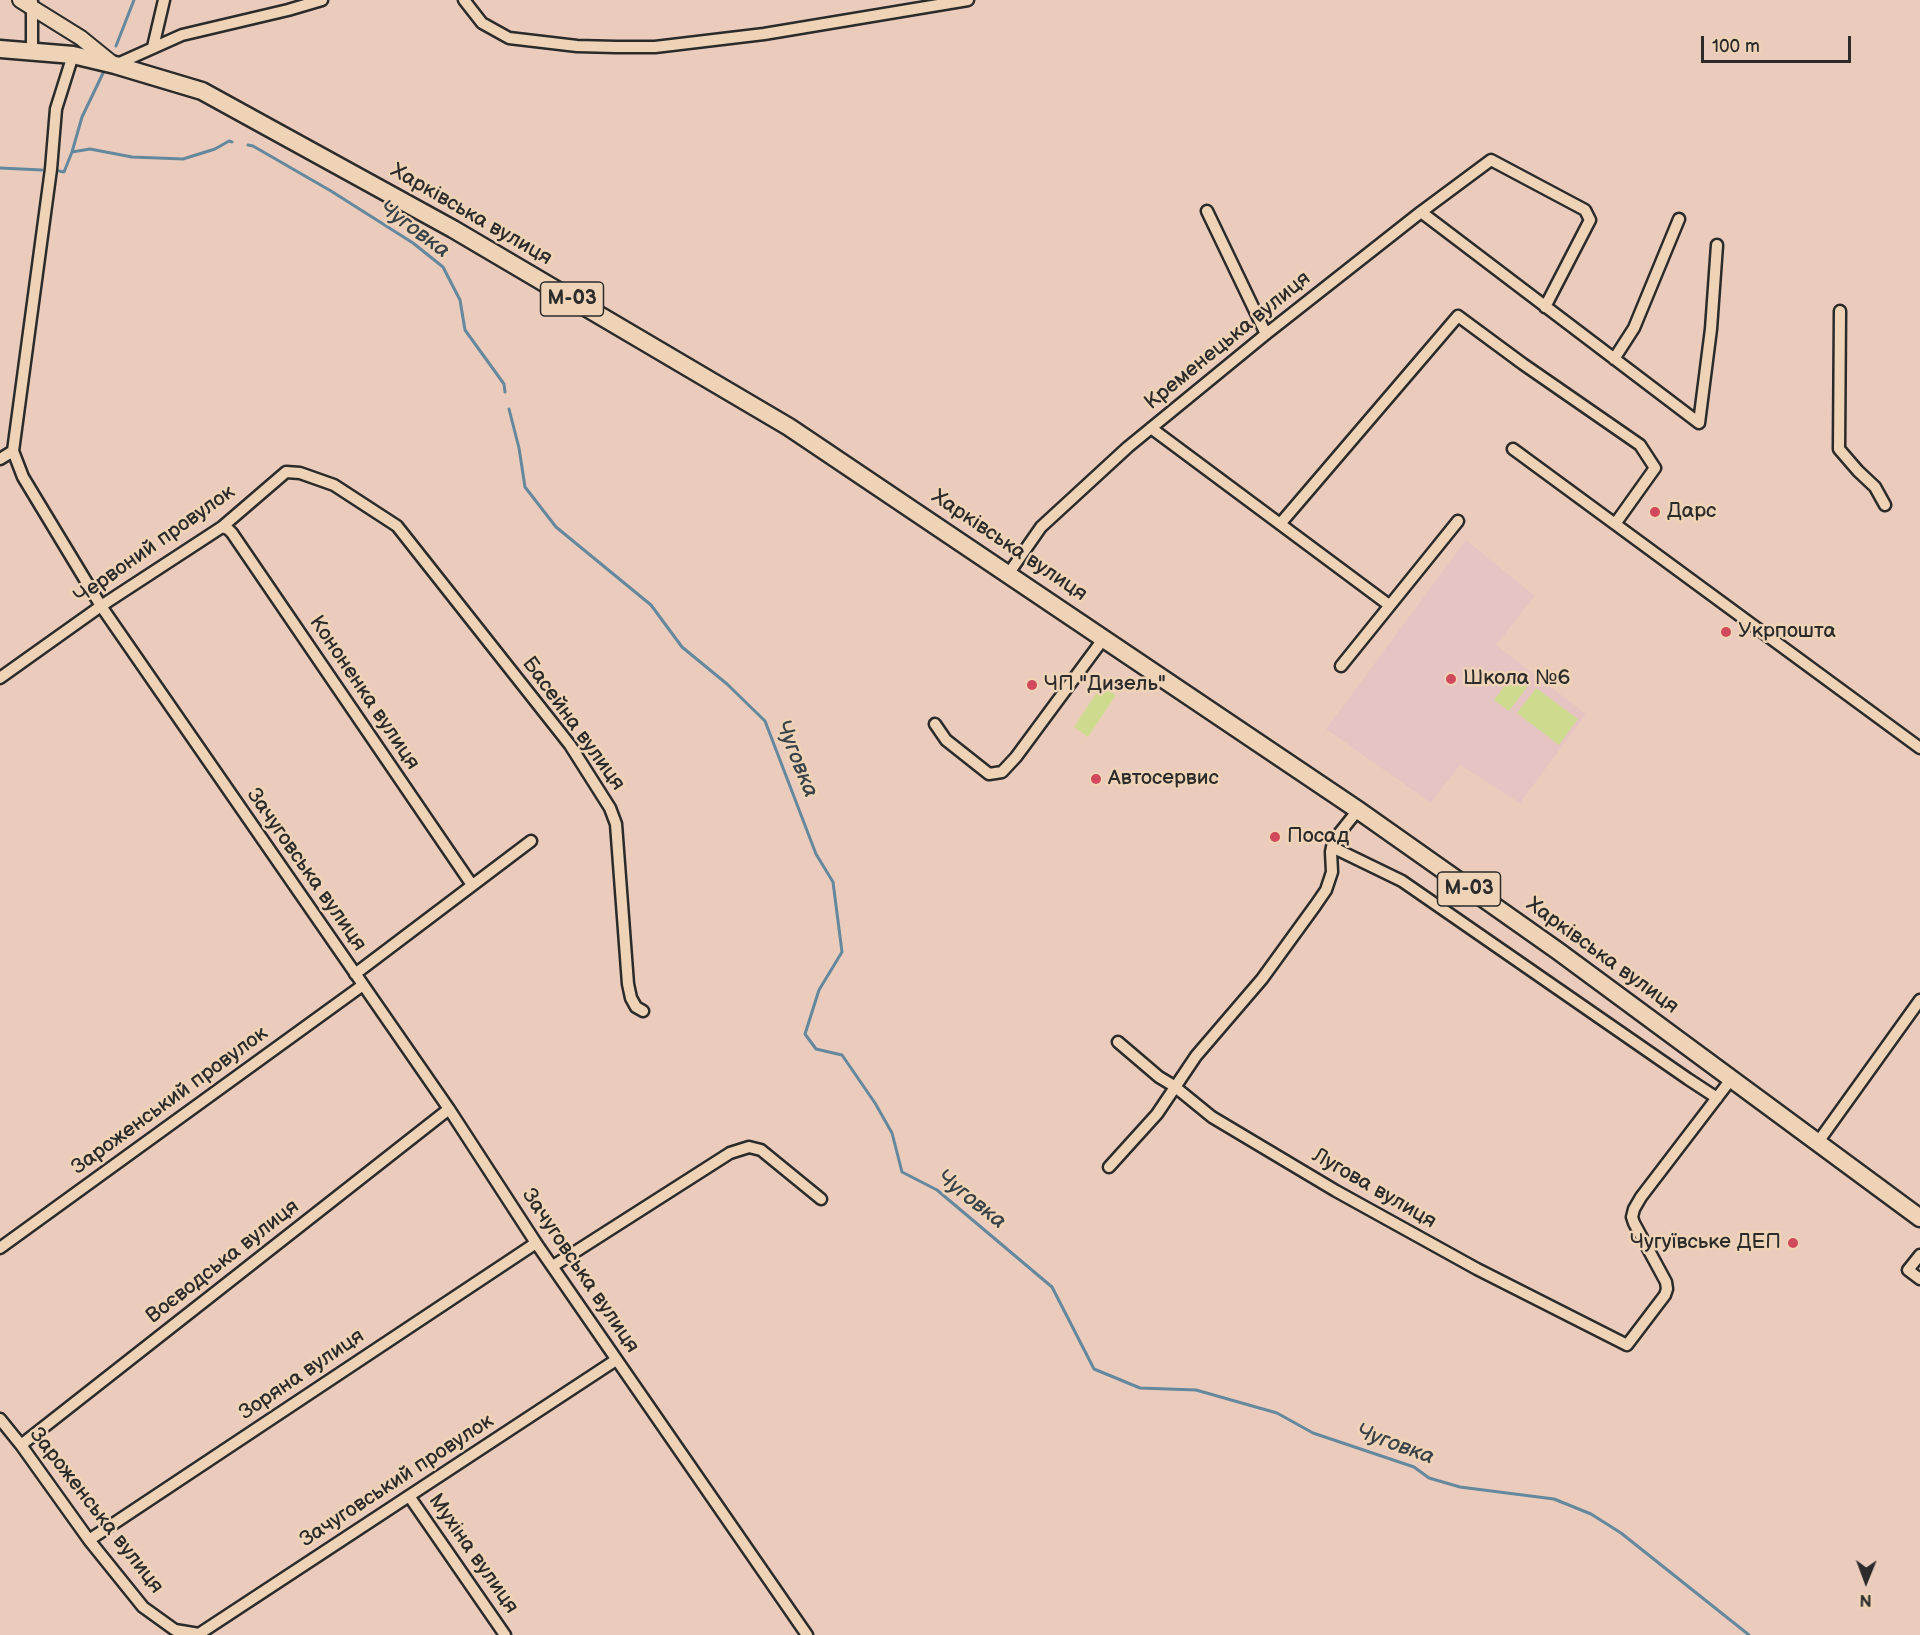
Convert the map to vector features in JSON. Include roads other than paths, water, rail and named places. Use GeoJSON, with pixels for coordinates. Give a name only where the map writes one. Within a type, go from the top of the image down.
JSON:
{"type":"FeatureCollection","features":[{"type":"Feature","properties":{"kind":"highway","name":"М-03"},"geometry":{"type":"LineString","coordinates":[[0,49],[73,55],[115,65]]}},
{"type":"Feature","properties":{"kind":"highway","name":"Харківська вулиця"},"geometry":{"type":"LineString","coordinates":[[115,65],[202,92],[453,229],[789,427],[1358,810],[1558,951],[1920,1218]]}},
{"type":"Feature","properties":{"kind":"main road","name":"Харківська вулиця"},"geometry":{"type":"LineString","coordinates":[[28,2],[81,38],[115,65]]}},
{"type":"Feature","properties":{"kind":"street"},"geometry":{"type":"LineString","coordinates":[[153,47],[164,0]]}},
{"type":"Feature","properties":{"kind":"street"},"geometry":{"type":"LineString","coordinates":[[115,65],[182,35],[322,0]]}},
{"type":"Feature","properties":{"kind":"street"},"geometry":{"type":"LineString","coordinates":[[464,0],[482,23],[509,38],[616,47],[655,47],[764,34],[968,0]]}},
{"type":"Feature","properties":{"kind":"street"},"geometry":{"type":"LineString","coordinates":[[28,2],[32,52]]}},
{"type":"Feature","properties":{"kind":"street","name":"Зачуговська вулиця"},"geometry":{"type":"LineString","coordinates":[[73,55],[56,109],[51,169],[13,451],[23,477],[100,606],[449,1109],[536,1243],[807,1635]]}},
{"type":"Feature","properties":{"kind":"street","name":"Кременецька вулиця"},"geometry":{"type":"LineString","coordinates":[[1009,573],[1041,527],[1150,428],[1420,212],[1491,160],[1585,210],[1590,220],[1545,307]]}},
{"type":"Feature","properties":{"kind":"street"},"geometry":{"type":"LineString","coordinates":[[1207,211],[1266,334]]}},
{"type":"Feature","properties":{"kind":"street"},"geometry":{"type":"LineString","coordinates":[[1420,212],[1699,423],[1711,329],[1717,245]]}},
{"type":"Feature","properties":{"kind":"street"},"geometry":{"type":"LineString","coordinates":[[1614,359],[1634,328],[1679,219]]}},
{"type":"Feature","properties":{"kind":"street"},"geometry":{"type":"LineString","coordinates":[[1840,311],[1839,449],[1875,487],[1885,505]]}},
{"type":"Feature","properties":{"kind":"street"},"geometry":{"type":"LineString","coordinates":[[1280,524],[1458,316],[1640,446],[1655,468],[1615,524]]}},
{"type":"Feature","properties":{"kind":"street"},"geometry":{"type":"LineString","coordinates":[[1150,428],[1389,605]]}},
{"type":"Feature","properties":{"kind":"street"},"geometry":{"type":"LineString","coordinates":[[0,447],[13,451]]}},
{"type":"Feature","properties":{"kind":"street"},"geometry":{"type":"LineString","coordinates":[[1513,449],[1920,748]]}},
{"type":"Feature","properties":{"kind":"street"},"geometry":{"type":"LineString","coordinates":[[0,459],[13,451]]}},
{"type":"Feature","properties":{"kind":"street","name":"Червоний провулок"},"geometry":{"type":"LineString","coordinates":[[0,678],[100,606],[222,527],[286,472],[300,473],[334,486],[397,526]]}},
{"type":"Feature","properties":{"kind":"street"},"geometry":{"type":"LineString","coordinates":[[1341,666],[1458,521]]}},
{"type":"Feature","properties":{"kind":"street","name":"Басейна вулиця"},"geometry":{"type":"LineString","coordinates":[[397,526],[570,745],[610,808],[616,824],[628,984],[636,1007],[643,1011]]}},
{"type":"Feature","properties":{"kind":"street","name":"Кононенка вулиця"},"geometry":{"type":"LineString","coordinates":[[222,527],[232,533],[472,885]]}},
{"type":"Feature","properties":{"kind":"street"},"geometry":{"type":"LineString","coordinates":[[935,724],[946,740],[989,774],[1002,772],[1016,757],[1104,638]]}},
{"type":"Feature","properties":{"kind":"street"},"geometry":{"type":"LineString","coordinates":[[1109,1167],[1157,1114],[1174,1086],[1262,979],[1315,906],[1326,890],[1332,872],[1332,847],[1338,835],[1358,810]]}},
{"type":"Feature","properties":{"kind":"street"},"geometry":{"type":"LineString","coordinates":[[355,974],[531,841]]}},
{"type":"Feature","properties":{"kind":"street"},"geometry":{"type":"LineString","coordinates":[[1332,847],[1402,881],[1717,1098],[1732,1078]]}},
{"type":"Feature","properties":{"kind":"street","name":"Зароженський провулок"},"geometry":{"type":"LineString","coordinates":[[0,1248],[363,985]]}},
{"type":"Feature","properties":{"kind":"street"},"geometry":{"type":"LineString","coordinates":[[1818,1142],[1920,1000]]}},
{"type":"Feature","properties":{"kind":"street","name":"Лугова вулиця"},"geometry":{"type":"LineString","coordinates":[[1118,1042],[1212,1117],[1336,1191],[1477,1269],[1627,1345],[1665,1295],[1667,1289],[1666,1282],[1634,1223],[1632,1217],[1634,1209],[1717,1098]]}},
{"type":"Feature","properties":{"kind":"street","name":"Воєводська вулиця"},"geometry":{"type":"LineString","coordinates":[[21,1445],[449,1109]]}},
{"type":"Feature","properties":{"kind":"street"},"geometry":{"type":"LineString","coordinates":[[553,1266],[730,1153],[749,1146],[760,1150],[821,1199]]}},
{"type":"Feature","properties":{"kind":"street","name":"Зоряна вулиця"},"geometry":{"type":"LineString","coordinates":[[89,1540],[536,1243]]}},
{"type":"Feature","properties":{"kind":"street"},"geometry":{"type":"LineString","coordinates":[[1920,1255],[1908,1270],[1920,1279]]}},
{"type":"Feature","properties":{"kind":"street","name":"Зачуговський провулок"},"geometry":{"type":"LineString","coordinates":[[199,1634],[616,1360]]}},
{"type":"Feature","properties":{"kind":"street","name":"Зароженська вулиця"},"geometry":{"type":"LineString","coordinates":[[0,1419],[89,1540],[143,1607],[175,1630],[199,1634]]}},
{"type":"Feature","properties":{"kind":"street","name":"Мухіна вулиця"},"geometry":{"type":"LineString","coordinates":[[409,1496],[505,1635]]}},
{"type":"Feature","properties":{"kind":"waterway"},"geometry":{"type":"LineString","coordinates":[[116,46],[134,0]]}},
{"type":"Feature","properties":{"kind":"waterway"},"geometry":{"type":"LineString","coordinates":[[72,152],[82,117],[105,69]]}},
{"type":"Feature","properties":{"kind":"waterway","name":"Чуговка"},"geometry":{"type":"LineString","coordinates":[[59,171],[64,172],[72,152],[90,149],[132,157],[183,159],[215,149],[229,141],[232,142]]}},
{"type":"Feature","properties":{"kind":"waterway","name":"Чуговка"},"geometry":{"type":"LineString","coordinates":[[248,145],[331,191],[413,243],[443,267],[460,300],[465,330],[504,384],[505,392]]}},
{"type":"Feature","properties":{"kind":"waterway","name":"Чуговка"},"geometry":{"type":"LineString","coordinates":[[0,168],[42,170]]}},
{"type":"Feature","properties":{"kind":"waterway","name":"Чуговка"},"geometry":{"type":"LineString","coordinates":[[509,409],[519,448],[525,487],[556,527],[651,605],[682,647],[727,684],[765,721],[816,854],[833,882],[842,952],[819,990],[805,1034],[816,1049],[842,1055],[875,1103],[892,1133],[902,1172],[937,1190],[1052,1287],[1094,1369],[1140,1388],[1196,1390],[1277,1413],[1313,1433],[1414,1467],[1429,1478],[1460,1487],[1554,1499],[1591,1514],[1621,1533],[1749,1635]]}},
{"type":"Feature","properties":{"kind":"place","name":"Дарс"},"geometry":{"type":"Point","coordinates":[1655,512]}},
{"type":"Feature","properties":{"kind":"place","name":"Укрпошта"},"geometry":{"type":"Point","coordinates":[1726,632]}},
{"type":"Feature","properties":{"kind":"place","name":"Школа №6"},"geometry":{"type":"Point","coordinates":[1451,679]}},
{"type":"Feature","properties":{"kind":"place","name":"ЧП \"Дизель\""},"geometry":{"type":"Point","coordinates":[1032,685]}},
{"type":"Feature","properties":{"kind":"place","name":"Автосервис"},"geometry":{"type":"Point","coordinates":[1096,779]}},
{"type":"Feature","properties":{"kind":"place","name":"Посад"},"geometry":{"type":"Point","coordinates":[1275,837]}},
{"type":"Feature","properties":{"kind":"place","name":"Чугуївське ДЕП"},"geometry":{"type":"Point","coordinates":[1793,1243]}}]}
